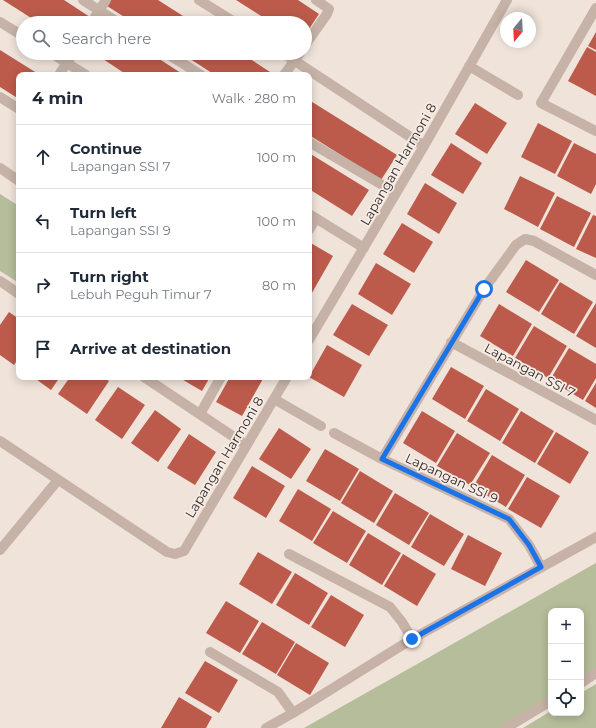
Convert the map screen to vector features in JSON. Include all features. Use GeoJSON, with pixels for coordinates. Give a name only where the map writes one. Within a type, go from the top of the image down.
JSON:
{"type":"FeatureCollection","features":[{"type":"Feature","properties":{"kind":"street"},"geometry":{"type":"LineString","coordinates":[[83,0],[108,16]]}},
{"type":"Feature","properties":{"kind":"street"},"geometry":{"type":"LineString","coordinates":[[95,16],[106,0]]}},
{"type":"Feature","properties":{"kind":"street"},"geometry":{"type":"LineString","coordinates":[[199,0],[225,16]]}},
{"type":"Feature","properties":{"kind":"street"},"geometry":{"type":"LineString","coordinates":[[312,35],[329,9],[316,0]]}},
{"type":"Feature","properties":{"kind":"street","name":"Lapangan Harmoni 8"},"geometry":{"type":"LineString","coordinates":[[312,335],[424,146],[507,0]]}},
{"type":"Feature","properties":{"kind":"street"},"geometry":{"type":"LineString","coordinates":[[596,8],[541,103],[596,131]]}},
{"type":"Feature","properties":{"kind":"street"},"geometry":{"type":"LineString","coordinates":[[0,22],[16,32]]}},
{"type":"Feature","properties":{"kind":"street"},"geometry":{"type":"LineString","coordinates":[[62,60],[81,72]]}},
{"type":"Feature","properties":{"kind":"street"},"geometry":{"type":"LineString","coordinates":[[61,72],[69,60]]}},
{"type":"Feature","properties":{"kind":"street"},"geometry":{"type":"LineString","coordinates":[[177,60],[196,72]]}},
{"type":"Feature","properties":{"kind":"street"},"geometry":{"type":"LineString","coordinates":[[286,72],[295,60]]}},
{"type":"Feature","properties":{"kind":"street"},"geometry":{"type":"LineString","coordinates":[[301,60],[424,146]]}},
{"type":"Feature","properties":{"kind":"street"},"geometry":{"type":"LineString","coordinates":[[469,66],[518,95]]}},
{"type":"Feature","properties":{"kind":"street"},"geometry":{"type":"LineString","coordinates":[[0,97],[16,107]]}},
{"type":"Feature","properties":{"kind":"street"},"geometry":{"type":"LineString","coordinates":[[312,144],[396,193]]}},
{"type":"Feature","properties":{"kind":"street"},"geometry":{"type":"LineString","coordinates":[[0,168],[16,179]]}},
{"type":"Feature","properties":{"kind":"street"},"geometry":{"type":"LineString","coordinates":[[313,216],[364,248]]}},
{"type":"Feature","properties":{"kind":"street"},"geometry":{"type":"LineString","coordinates":[[382,459],[484,289],[516,245],[525,239],[534,241],[596,275]]}},
{"type":"Feature","properties":{"kind":"street"},"geometry":{"type":"LineString","coordinates":[[0,281],[16,292]]}},
{"type":"Feature","properties":{"kind":"street","name":"Lapangan SSI 7"},"geometry":{"type":"LineString","coordinates":[[451,342],[596,420]]}},
{"type":"Feature","properties":{"kind":"street"},"geometry":{"type":"LineString","coordinates":[[151,380],[246,445]]}},
{"type":"Feature","properties":{"kind":"street"},"geometry":{"type":"LineString","coordinates":[[200,414],[219,380]]}},
{"type":"Feature","properties":{"kind":"street","name":"Lapangan Harmoni 8"},"geometry":{"type":"LineString","coordinates":[[58,480],[167,552],[175,554],[184,551],[285,380]]}},
{"type":"Feature","properties":{"kind":"street"},"geometry":{"type":"LineString","coordinates":[[274,399],[321,426]]}},
{"type":"Feature","properties":{"kind":"street","name":"Lapangan SSI 9"},"geometry":{"type":"LineString","coordinates":[[334,433],[382,459],[509,519],[529,545],[541,567]]}},
{"type":"Feature","properties":{"kind":"street"},"geometry":{"type":"LineString","coordinates":[[0,441],[58,480],[0,550]]}},
{"type":"Feature","properties":{"kind":"street"},"geometry":{"type":"LineString","coordinates":[[266,728],[293,713],[412,639],[596,537]]}},
{"type":"Feature","properties":{"kind":"street"},"geometry":{"type":"LineString","coordinates":[[289,554],[390,607],[402,622],[412,639]]}},
{"type":"Feature","properties":{"kind":"street"},"geometry":{"type":"LineString","coordinates":[[210,652],[278,692],[293,713]]}},
{"type":"Feature","properties":{"kind":"street"},"geometry":{"type":"LineString","coordinates":[[584,680],[596,673]]}},
{"type":"Feature","properties":{"kind":"street"},"geometry":{"type":"LineString","coordinates":[[506,728],[548,703]]}},
{"type":"Feature","properties":{"kind":"green space"},"geometry":{"type":"Polygon","coordinates":[[[0,194],[16,204],[16,281],[0,271],[0,194]]]}},
{"type":"Feature","properties":{"kind":"green space"},"geometry":{"type":"Polygon","coordinates":[[[596,563],[596,671],[584,678],[584,608],[548,608],[548,700],[501,728],[304,728],[596,563]]]}},
{"type":"Feature","properties":{"kind":"green space"},"geometry":{"type":"Polygon","coordinates":[[[596,684],[596,728],[523,728],[548,713],[548,716],[584,716],[584,691],[596,684]]]}},
{"type":"Feature","properties":{"kind":"building"},"geometry":{"type":"Polygon","coordinates":[[[3,0],[64,0],[88,16],[28,16],[3,0]]]}},
{"type":"Feature","properties":{"kind":"building"},"geometry":{"type":"Polygon","coordinates":[[[111,0],[158,0],[183,16],[123,16],[107,6],[111,0]]]}},
{"type":"Feature","properties":{"kind":"building"},"geometry":{"type":"Polygon","coordinates":[[[236,0],[298,0],[319,14],[312,24],[312,16],[261,16],[236,0]]]}},
{"type":"Feature","properties":{"kind":"building"},"geometry":{"type":"Polygon","coordinates":[[[596,32],[596,50],[588,46],[596,32]]]}},
{"type":"Feature","properties":{"kind":"building"},"geometry":{"type":"Polygon","coordinates":[[[587,47],[596,52],[596,96],[568,81],[587,47]]]}},
{"type":"Feature","properties":{"kind":"building"},"geometry":{"type":"Polygon","coordinates":[[[0,50],[35,72],[16,72],[16,97],[0,87],[0,50]]]}},
{"type":"Feature","properties":{"kind":"building"},"geometry":{"type":"Polygon","coordinates":[[[104,60],[161,60],[179,72],[122,72],[104,60]]]}},
{"type":"Feature","properties":{"kind":"building"},"geometry":{"type":"Polygon","coordinates":[[[192,60],[252,60],[270,72],[210,72],[192,60]]]}},
{"type":"Feature","properties":{"kind":"building"},"geometry":{"type":"Polygon","coordinates":[[[312,102],[397,155],[381,180],[312,137],[312,102]]]}},
{"type":"Feature","properties":{"kind":"building"},"geometry":{"type":"Polygon","coordinates":[[[475,103],[507,123],[487,154],[455,134],[475,103]]]}},
{"type":"Feature","properties":{"kind":"building"},"geometry":{"type":"Polygon","coordinates":[[[538,123],[572,141],[555,174],[521,157],[538,123]]]}},
{"type":"Feature","properties":{"kind":"building"},"geometry":{"type":"Polygon","coordinates":[[[451,143],[482,163],[463,194],[431,175],[451,143]]]}},
{"type":"Feature","properties":{"kind":"building"},"geometry":{"type":"Polygon","coordinates":[[[574,143],[596,154],[596,184],[591,194],[557,176],[574,143]]]}},
{"type":"Feature","properties":{"kind":"building"},"geometry":{"type":"Polygon","coordinates":[[[312,155],[369,190],[352,216],[312,191],[312,155]]]}},
{"type":"Feature","properties":{"kind":"building"},"geometry":{"type":"Polygon","coordinates":[[[520,176],[555,193],[538,227],[504,209],[520,176]]]}},
{"type":"Feature","properties":{"kind":"building"},"geometry":{"type":"Polygon","coordinates":[[[425,183],[457,203],[439,234],[407,214],[425,183]]]}},
{"type":"Feature","properties":{"kind":"building"},"geometry":{"type":"Polygon","coordinates":[[[557,196],[591,213],[574,247],[540,229],[557,196]]]}},
{"type":"Feature","properties":{"kind":"building"},"geometry":{"type":"Polygon","coordinates":[[[593,215],[596,216],[596,258],[576,249],[593,215]]]}},
{"type":"Feature","properties":{"kind":"building"},"geometry":{"type":"Polygon","coordinates":[[[402,223],[433,242],[414,273],[383,254],[402,223]]]}},
{"type":"Feature","properties":{"kind":"building"},"geometry":{"type":"Polygon","coordinates":[[[312,244],[333,256],[312,293],[312,244]]]}},
{"type":"Feature","properties":{"kind":"building"},"geometry":{"type":"Polygon","coordinates":[[[526,260],[559,280],[539,312],[506,292],[526,260]]]}},
{"type":"Feature","properties":{"kind":"building"},"geometry":{"type":"Polygon","coordinates":[[[376,263],[411,284],[392,315],[358,294],[376,263]]]}},
{"type":"Feature","properties":{"kind":"building"},"geometry":{"type":"Polygon","coordinates":[[[560,282],[593,302],[574,334],[541,314],[560,282]]]}},
{"type":"Feature","properties":{"kind":"building"},"geometry":{"type":"Polygon","coordinates":[[[596,303],[596,348],[576,336],[596,303]]]}},
{"type":"Feature","properties":{"kind":"building"},"geometry":{"type":"Polygon","coordinates":[[[352,304],[388,325],[369,356],[333,335],[352,304]]]}},
{"type":"Feature","properties":{"kind":"building"},"geometry":{"type":"Polygon","coordinates":[[[499,304],[532,324],[513,356],[480,336],[499,304]]]}},
{"type":"Feature","properties":{"kind":"building"},"geometry":{"type":"Polygon","coordinates":[[[9,312],[16,317],[16,362],[14,365],[0,355],[0,325],[9,312]]]}},
{"type":"Feature","properties":{"kind":"building"},"geometry":{"type":"Polygon","coordinates":[[[534,326],[567,346],[548,378],[515,358],[534,326]]]}},
{"type":"Feature","properties":{"kind":"building"},"geometry":{"type":"Polygon","coordinates":[[[327,345],[362,365],[344,397],[312,379],[312,372],[327,345]]]}},
{"type":"Feature","properties":{"kind":"building"},"geometry":{"type":"Polygon","coordinates":[[[569,348],[596,364],[596,378],[583,400],[550,380],[569,348]]]}},
{"type":"Feature","properties":{"kind":"building"},"geometry":{"type":"Polygon","coordinates":[[[451,367],[484,386],[465,419],[432,399],[451,367]]]}},
{"type":"Feature","properties":{"kind":"building"},"geometry":{"type":"Polygon","coordinates":[[[37,380],[58,380],[51,390],[37,380]]]}},
{"type":"Feature","properties":{"kind":"building"},"geometry":{"type":"Polygon","coordinates":[[[68,380],[109,381],[87,414],[58,394],[68,380]]]}},
{"type":"Feature","properties":{"kind":"building"},"geometry":{"type":"Polygon","coordinates":[[[183,380],[208,380],[202,391],[183,380]]]}},
{"type":"Feature","properties":{"kind":"building"},"geometry":{"type":"Polygon","coordinates":[[[228,380],[262,380],[242,416],[216,402],[228,380]]]}},
{"type":"Feature","properties":{"kind":"building"},"geometry":{"type":"Polygon","coordinates":[[[596,383],[596,408],[585,401],[596,383]]]}},
{"type":"Feature","properties":{"kind":"building"},"geometry":{"type":"Polygon","coordinates":[[[118,387],[145,405],[122,439],[95,420],[118,387]]]}},
{"type":"Feature","properties":{"kind":"building"},"geometry":{"type":"Polygon","coordinates":[[[486,389],[519,409],[500,441],[467,421],[486,389]]]}},
{"type":"Feature","properties":{"kind":"building"},"geometry":{"type":"Polygon","coordinates":[[[155,410],[181,429],[158,462],[131,443],[155,410]]]}},
{"type":"Feature","properties":{"kind":"building"},"geometry":{"type":"Polygon","coordinates":[[[422,411],[455,431],[436,463],[403,443],[422,411]]]}},
{"type":"Feature","properties":{"kind":"building"},"geometry":{"type":"Polygon","coordinates":[[[521,411],[554,431],[535,463],[502,443],[521,411]]]}},
{"type":"Feature","properties":{"kind":"building"},"geometry":{"type":"Polygon","coordinates":[[[279,428],[311,449],[291,479],[259,459],[279,428]]]}},
{"type":"Feature","properties":{"kind":"building"},"geometry":{"type":"Polygon","coordinates":[[[556,432],[589,452],[570,484],[537,464],[556,432]]]}},
{"type":"Feature","properties":{"kind":"building"},"geometry":{"type":"Polygon","coordinates":[[[457,433],[490,453],[470,485],[437,466],[457,433]]]}},
{"type":"Feature","properties":{"kind":"building"},"geometry":{"type":"Polygon","coordinates":[[[189,434],[216,452],[195,485],[167,468],[189,434]]]}},
{"type":"Feature","properties":{"kind":"building"},"geometry":{"type":"Polygon","coordinates":[[[325,449],[359,469],[340,501],[306,481],[325,449]]]}},
{"type":"Feature","properties":{"kind":"building"},"geometry":{"type":"Polygon","coordinates":[[[492,455],[525,475],[506,507],[473,487],[492,455]]]}},
{"type":"Feature","properties":{"kind":"building"},"geometry":{"type":"Polygon","coordinates":[[[252,466],[285,486],[266,518],[233,498],[252,466]]]}},
{"type":"Feature","properties":{"kind":"building"},"geometry":{"type":"Polygon","coordinates":[[[360,471],[393,491],[374,523],[341,503],[360,471]]]}},
{"type":"Feature","properties":{"kind":"building"},"geometry":{"type":"Polygon","coordinates":[[[527,477],[560,496],[541,528],[508,509],[527,477]]]}},
{"type":"Feature","properties":{"kind":"building"},"geometry":{"type":"Polygon","coordinates":[[[298,489],[331,509],[312,541],[279,521],[298,489]]]}},
{"type":"Feature","properties":{"kind":"building"},"geometry":{"type":"Polygon","coordinates":[[[395,493],[429,513],[409,545],[376,525],[395,493]]]}},
{"type":"Feature","properties":{"kind":"building"},"geometry":{"type":"Polygon","coordinates":[[[333,511],[366,531],[347,563],[313,543],[333,511]]]}},
{"type":"Feature","properties":{"kind":"building"},"geometry":{"type":"Polygon","coordinates":[[[430,514],[464,534],[444,566],[411,547],[430,514]]]}},
{"type":"Feature","properties":{"kind":"building"},"geometry":{"type":"Polygon","coordinates":[[[368,533],[401,553],[382,585],[349,565],[368,533]]]}},
{"type":"Feature","properties":{"kind":"building"},"geometry":{"type":"Polygon","coordinates":[[[468,535],[502,553],[485,586],[451,569],[468,535]]]}},
{"type":"Feature","properties":{"kind":"building"},"geometry":{"type":"Polygon","coordinates":[[[258,552],[292,572],[272,604],[239,584],[258,552]]]}},
{"type":"Feature","properties":{"kind":"building"},"geometry":{"type":"Polygon","coordinates":[[[403,554],[436,574],[417,606],[384,586],[403,554]]]}},
{"type":"Feature","properties":{"kind":"building"},"geometry":{"type":"Polygon","coordinates":[[[295,573],[328,593],[309,625],[276,605],[295,573]]]}},
{"type":"Feature","properties":{"kind":"building"},"geometry":{"type":"Polygon","coordinates":[[[331,595],[364,615],[345,647],[311,627],[331,595]]]}},
{"type":"Feature","properties":{"kind":"building"},"geometry":{"type":"Polygon","coordinates":[[[226,601],[259,621],[240,653],[206,633],[226,601]]]}},
{"type":"Feature","properties":{"kind":"building"},"geometry":{"type":"Polygon","coordinates":[[[262,622],[295,642],[276,674],[242,654],[262,622]]]}},
{"type":"Feature","properties":{"kind":"building"},"geometry":{"type":"Polygon","coordinates":[[[296,643],[329,663],[310,695],[277,675],[296,643]]]}},
{"type":"Feature","properties":{"kind":"building"},"geometry":{"type":"Polygon","coordinates":[[[205,661],[238,680],[219,713],[185,693],[205,661]]]}},
{"type":"Feature","properties":{"kind":"building"},"geometry":{"type":"Polygon","coordinates":[[[179,697],[212,717],[206,728],[161,728],[179,697]]]}},
{"type":"Feature","properties":{"kind":"route"},"geometry":{"type":"LineString","coordinates":[[412,639],[541,567],[529,545],[509,519],[382,459],[484,289]]}}]}
